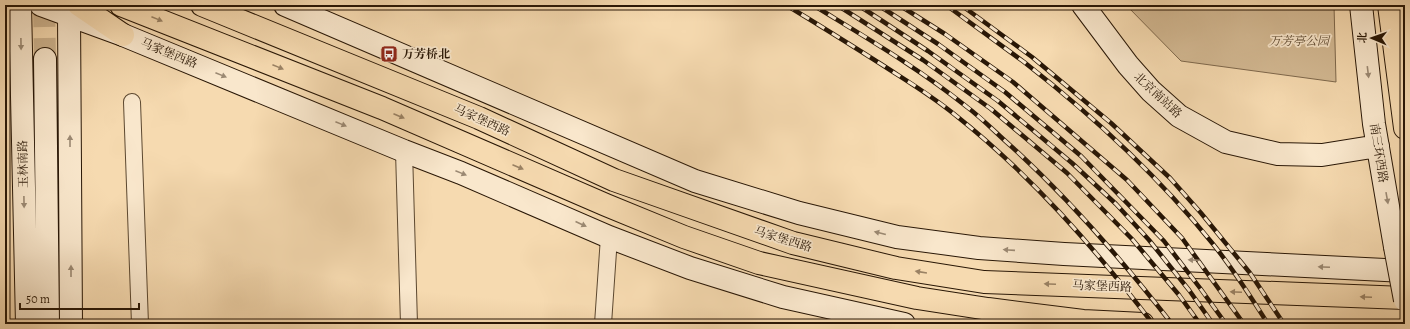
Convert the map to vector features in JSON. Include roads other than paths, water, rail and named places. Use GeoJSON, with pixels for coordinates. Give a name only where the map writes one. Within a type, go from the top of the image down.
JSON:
{"type":"FeatureCollection","features":[{"type":"Feature","properties":{"kind":"main road"},"geometry":{"type":"LineString","coordinates":[[121,5],[382,108],[606,206],[663,229],[758,262],[931,300],[988,309],[1083,320],[1143,324]]}},
{"type":"Feature","properties":{"kind":"main road","name":"马家堡西路"},"geometry":{"type":"LineString","coordinates":[[202,5],[479,118],[614,180],[793,243],[896,268],[984,282],[1405,299]]}},
{"type":"Feature","properties":{"kind":"main road"},"geometry":{"type":"LineString","coordinates":[[1389,5],[1405,128]]}},
{"type":"Feature","properties":{"kind":"main road"},"geometry":{"type":"LineString","coordinates":[[74,10],[123,35]]}},
{"type":"Feature","properties":{"kind":"street","name":"玉林南路"},"geometry":{"type":"LineString","coordinates":[[20,5],[27,324]]}},
{"type":"Feature","properties":{"kind":"street"},"geometry":{"type":"LineString","coordinates":[[41,5],[74,10],[71,324]]}},
{"type":"Feature","properties":{"kind":"street"},"geometry":{"type":"LineString","coordinates":[[284,5],[695,181],[799,213],[897,237],[979,248],[1405,271]]}},
{"type":"Feature","properties":{"kind":"street","name":"北京南站路"},"geometry":{"type":"LineString","coordinates":[[1083,5],[1128,65],[1151,91],[1179,116],[1226,142],[1278,154],[1322,155],[1378,146]]}},
{"type":"Feature","properties":{"kind":"street","name":"南三环西路"},"geometry":{"type":"LineString","coordinates":[[1360,5],[1378,146],[1405,299]]}},
{"type":"Feature","properties":{"kind":"street","name":"马家堡西路"},"geometry":{"type":"LineString","coordinates":[[123,35],[468,176],[608,237],[690,268],[783,297],[904,324]]}},
{"type":"Feature","properties":{"kind":"street","name":"玉林南路"},"geometry":{"type":"LineString","coordinates":[[45,59],[48,324]]}},
{"type":"Feature","properties":{"kind":"street"},"geometry":{"type":"LineString","coordinates":[[132,102],[140,324]]}},
{"type":"Feature","properties":{"kind":"street"},"geometry":{"type":"LineString","coordinates":[[404,150],[409,324]]}},
{"type":"Feature","properties":{"kind":"street"},"geometry":{"type":"LineString","coordinates":[[603,324],[608,237]]}},
{"type":"Feature","properties":{"kind":"tunnel"},"geometry":{"type":"LineString","coordinates":[[44,5],[45,59]]}},
{"type":"Feature","properties":{"kind":"railway"},"geometry":{"type":"LineString","coordinates":[[786,5],[859,50],[946,107],[982,137],[1009,161],[1060,213],[1108,267],[1153,324]]}},
{"type":"Feature","properties":{"kind":"railway"},"geometry":{"type":"LineString","coordinates":[[813,5],[911,66],[979,116],[1076,210],[1135,277],[1172,324]]}},
{"type":"Feature","properties":{"kind":"railway"},"geometry":{"type":"LineString","coordinates":[[837,5],[923,60],[991,109],[1067,173],[1132,239],[1179,295],[1200,324]]}},
{"type":"Feature","properties":{"kind":"railway"},"geometry":{"type":"LineString","coordinates":[[858,5],[928,51],[998,101],[1072,163],[1116,204],[1149,240],[1189,290],[1213,324]]}},
{"type":"Feature","properties":{"kind":"railway"},"geometry":{"type":"LineString","coordinates":[[878,5],[938,44],[1005,92],[1081,156],[1164,241],[1226,324]]}},
{"type":"Feature","properties":{"kind":"railway"},"geometry":{"type":"LineString","coordinates":[[899,5],[945,34],[1013,82],[1127,180],[1182,238],[1244,324]]}},
{"type":"Feature","properties":{"kind":"railway"},"geometry":{"type":"LineString","coordinates":[[946,5],[1049,82],[1075,103],[1124,148],[1170,195],[1213,244],[1235,273],[1268,324]]}},
{"type":"Feature","properties":{"kind":"railway"},"geometry":{"type":"LineString","coordinates":[[961,5],[1032,57],[1111,123],[1170,178],[1250,273],[1284,324]]}},
{"type":"Feature","properties":{"kind":"place","name":"万芳桥北"},"geometry":{"type":"Point","coordinates":[389,54]}},
{"type":"Feature","properties":{"kind":"park label","name":"万芳亭公园"},"geometry":{"type":"Point","coordinates":[1299,41]}}]}
